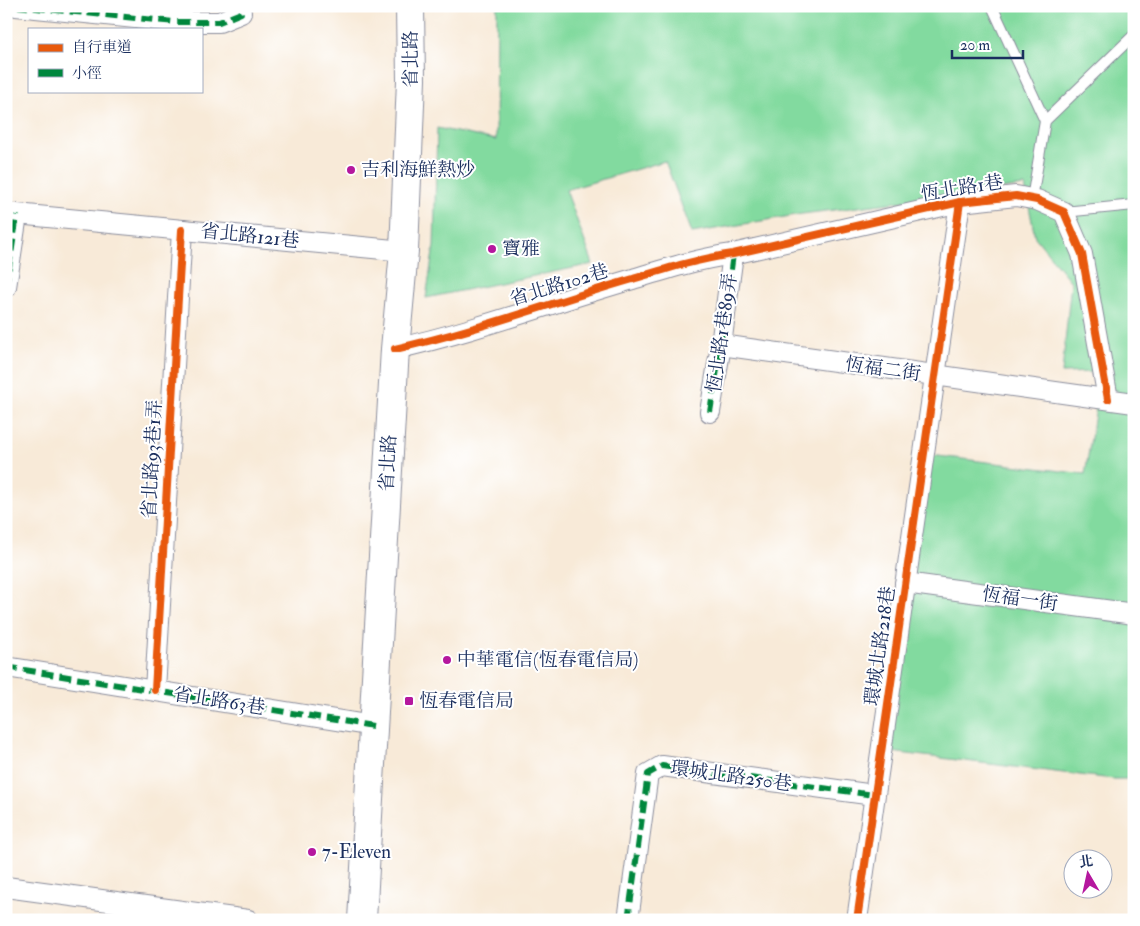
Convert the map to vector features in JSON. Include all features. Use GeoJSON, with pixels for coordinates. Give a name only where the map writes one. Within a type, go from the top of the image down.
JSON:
{"type":"FeatureCollection","features":[{"type":"Feature","properties":{"kind":"main road","name":"省北路"},"geometry":{"type":"LineString","coordinates":[[362,920],[395,348],[404,251],[411,80],[410,6]]}},
{"type":"Feature","properties":{"kind":"street"},"geometry":{"type":"LineString","coordinates":[[16,6],[175,22],[219,22],[240,9]]}},
{"type":"Feature","properties":{"kind":"street","name":"恆北路1巷"},"geometry":{"type":"LineString","coordinates":[[733,254],[960,202],[1003,196],[1032,199],[1064,212]]}},
{"type":"Feature","properties":{"kind":"street","name":"環城北路218巷"},"geometry":{"type":"LineString","coordinates":[[857,920],[960,202]]}},
{"type":"Feature","properties":{"kind":"street"},"geometry":{"type":"LineString","coordinates":[[1064,212],[1082,254],[1108,399]]}},
{"type":"Feature","properties":{"kind":"street"},"geometry":{"type":"LineString","coordinates":[[6,287],[12,214]]}},
{"type":"Feature","properties":{"kind":"street","name":"省北路121巷"},"geometry":{"type":"LineString","coordinates":[[12,214],[404,251]]}},
{"type":"Feature","properties":{"kind":"street","name":"省北路93巷1弄"},"geometry":{"type":"LineString","coordinates":[[155,690],[182,230]]}},
{"type":"Feature","properties":{"kind":"street","name":"恆北路1巷89弄"},"geometry":{"type":"LineString","coordinates":[[710,412],[733,254]]}},
{"type":"Feature","properties":{"kind":"street","name":"省北路102巷"},"geometry":{"type":"LineString","coordinates":[[395,348],[441,338],[700,259],[733,254]]}},
{"type":"Feature","properties":{"kind":"street","name":"恆福二街"},"geometry":{"type":"LineString","coordinates":[[721,345],[1134,403]]}},
{"type":"Feature","properties":{"kind":"street","name":"恆福一街"},"geometry":{"type":"LineString","coordinates":[[906,583],[1134,614]]}},
{"type":"Feature","properties":{"kind":"street","name":"省北路63巷"},"geometry":{"type":"LineString","coordinates":[[6,667],[373,726]]}},
{"type":"Feature","properties":{"kind":"street","name":"環城北路250巷"},"geometry":{"type":"LineString","coordinates":[[628,920],[648,774],[662,766],[874,795]]}},
{"type":"Feature","properties":{"kind":"street"},"geometry":{"type":"LineString","coordinates":[[6,887],[248,920]]}},
{"type":"Feature","properties":{"kind":"lane"},"geometry":{"type":"LineString","coordinates":[[992,6],[1045,121],[1134,35]]}},
{"type":"Feature","properties":{"kind":"lane","name":"恆北路1巷"},"geometry":{"type":"LineString","coordinates":[[1032,199],[1045,121]]}},
{"type":"Feature","properties":{"kind":"lane"},"geometry":{"type":"LineString","coordinates":[[1064,212],[1134,205]]}},
{"type":"Feature","properties":{"kind":"green space"},"geometry":{"type":"Polygon","coordinates":[[[497,6],[1134,6],[1134,779],[1113,779],[883,751],[930,455],[1085,474],[1102,372],[1062,373],[1071,282],[1035,237],[1025,186],[802,214],[692,233],[665,161],[566,190],[593,264],[426,298],[434,246],[437,128],[496,140],[497,6]]]}},
{"type":"Feature","properties":{"kind":"marked path"},"geometry":{"type":"LineString","coordinates":[[16,6],[175,22],[219,22],[241,13],[240,6]]}},
{"type":"Feature","properties":{"kind":"marked path"},"geometry":{"type":"LineString","coordinates":[[6,287],[17,215]]}},
{"type":"Feature","properties":{"kind":"marked path"},"geometry":{"type":"LineString","coordinates":[[710,412],[733,254]]}},
{"type":"Feature","properties":{"kind":"marked path"},"geometry":{"type":"LineString","coordinates":[[6,667],[373,726]]}},
{"type":"Feature","properties":{"kind":"marked path"},"geometry":{"type":"LineString","coordinates":[[628,920],[648,774],[662,766],[874,795]]}},
{"type":"Feature","properties":{"kind":"cycle path"},"geometry":{"type":"LineString","coordinates":[[395,349],[455,334],[695,261],[960,202],[1016,196],[1037,200],[1064,212],[1082,254],[1108,399]]}},
{"type":"Feature","properties":{"kind":"cycle path"},"geometry":{"type":"LineString","coordinates":[[857,920],[960,202]]}},
{"type":"Feature","properties":{"kind":"cycle path"},"geometry":{"type":"LineString","coordinates":[[155,690],[182,230]]}},
{"type":"Feature","properties":{"kind":"place","name":"吉利海鮮熱炒"},"geometry":{"type":"Point","coordinates":[351,170]}},
{"type":"Feature","properties":{"kind":"place","name":"寶雅"},"geometry":{"type":"Point","coordinates":[492,249]}},
{"type":"Feature","properties":{"kind":"place","name":"中華電信(恆春電信局)"},"geometry":{"type":"Point","coordinates":[447,660]}},
{"type":"Feature","properties":{"kind":"place","name":"恆春電信局"},"geometry":{"type":"Point","coordinates":[409,701]}},
{"type":"Feature","properties":{"kind":"place","name":"7-Eleven"},"geometry":{"type":"Point","coordinates":[312,852]}}]}
